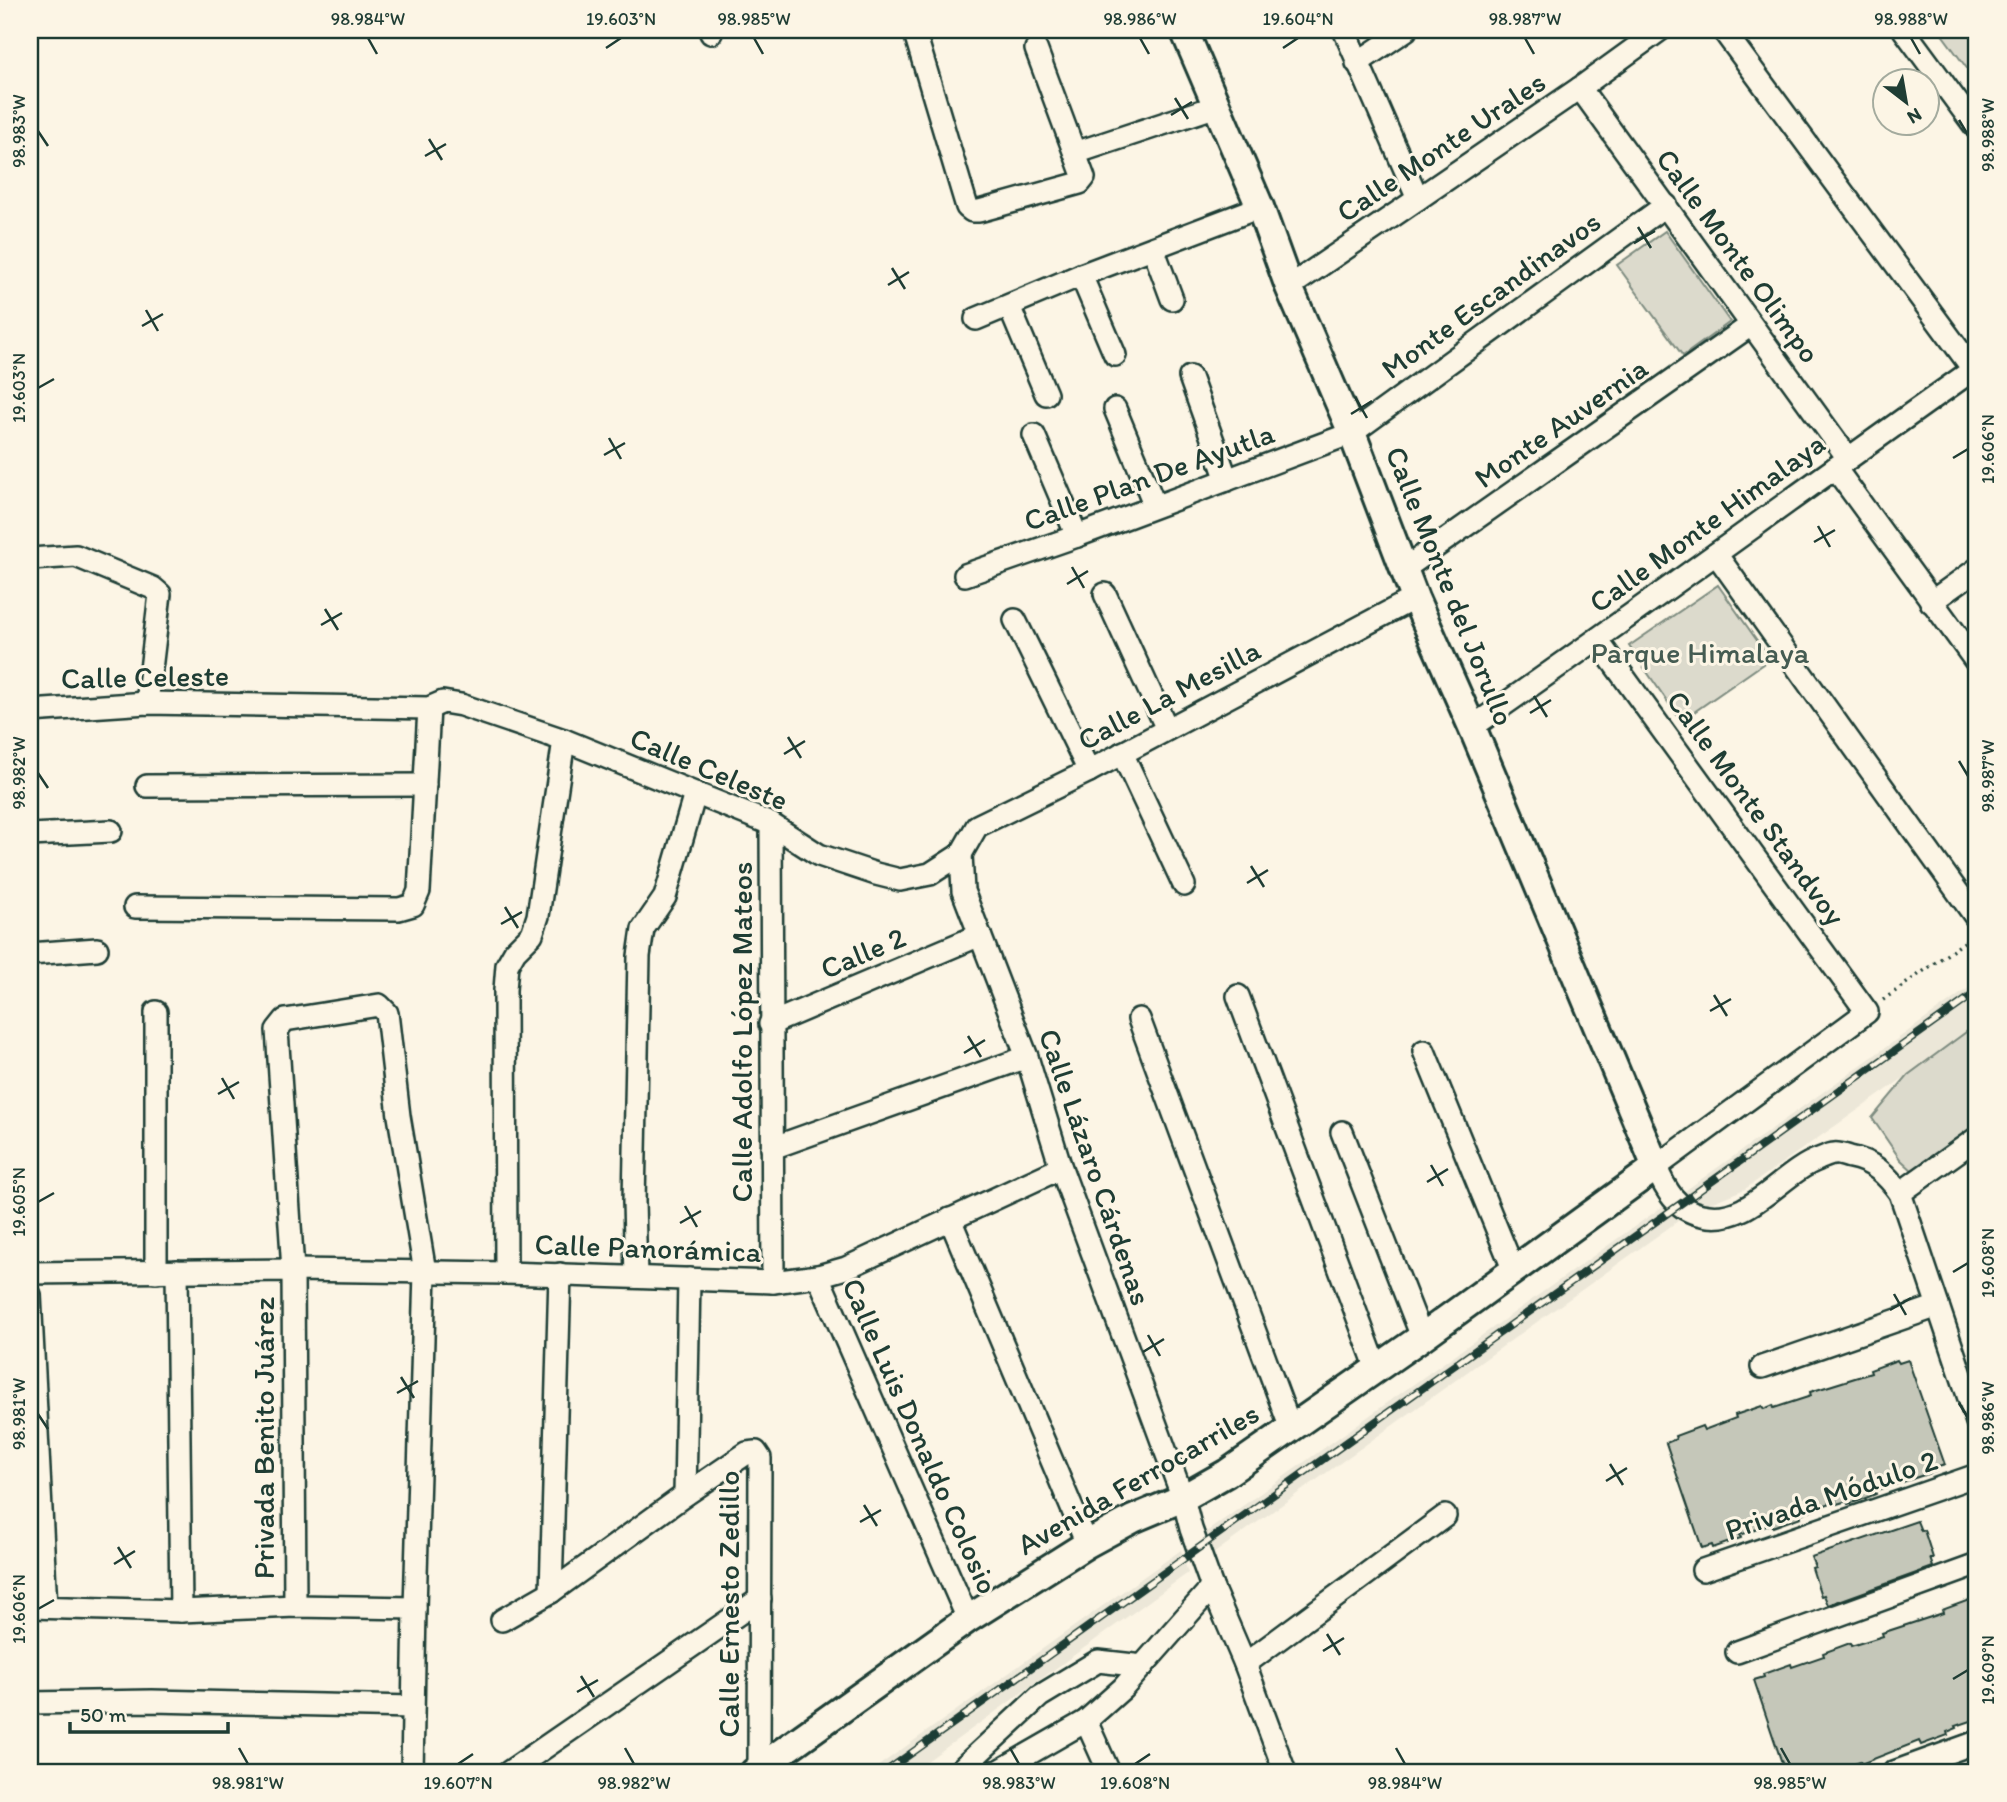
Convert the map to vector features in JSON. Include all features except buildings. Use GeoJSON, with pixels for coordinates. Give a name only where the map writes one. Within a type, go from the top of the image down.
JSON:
{"type":"FeatureCollection","features":[{"type":"Feature","properties":{"kind":"street"},"geometry":{"type":"LineString","coordinates":[[914,30],[967,207],[972,211],[1080,183],[1084,178],[1036,49]]}},
{"type":"Feature","properties":{"kind":"street","name":"Calle Monte del Jorullo"},"geometry":{"type":"LineString","coordinates":[[1184,30],[1260,206],[1289,287],[1352,433],[1415,598],[1472,727],[1656,1167]]}},
{"type":"Feature","properties":{"kind":"street"},"geometry":{"type":"LineString","coordinates":[[1344,30],[1418,199]]}},
{"type":"Feature","properties":{"kind":"street"},"geometry":{"type":"LineString","coordinates":[[1357,63],[1406,30]]}},
{"type":"Feature","properties":{"kind":"street","name":"Calle Monte Urales"},"geometry":{"type":"LineString","coordinates":[[1289,287],[1580,88],[1660,30]]}},
{"type":"Feature","properties":{"kind":"street"},"geometry":{"type":"LineString","coordinates":[[1723,30],[1975,368]]}},
{"type":"Feature","properties":{"kind":"street"},"geometry":{"type":"LineString","coordinates":[[1904,30],[1977,129]]}},
{"type":"Feature","properties":{"kind":"street","name":"Calle Monte Olimpo"},"geometry":{"type":"LineString","coordinates":[[1580,88],[1751,325],[1931,602],[1977,663]]}},
{"type":"Feature","properties":{"kind":"street"},"geometry":{"type":"LineString","coordinates":[[1075,153],[1217,106]]}},
{"type":"Feature","properties":{"kind":"street","name":"Monte Escandinavos"},"geometry":{"type":"LineString","coordinates":[[1352,433],[1666,205]]}},
{"type":"Feature","properties":{"kind":"street"},"geometry":{"type":"LineString","coordinates":[[976,319],[1260,206]]}},
{"type":"Feature","properties":{"kind":"street"},"geometry":{"type":"LineString","coordinates":[[1153,248],[1172,299]]}},
{"type":"Feature","properties":{"kind":"street"},"geometry":{"type":"LineString","coordinates":[[1081,275],[1115,355]]}},
{"type":"Feature","properties":{"kind":"street"},"geometry":{"type":"LineString","coordinates":[[1009,306],[1046,394]]}},
{"type":"Feature","properties":{"kind":"street","name":"Monte Auvernia"},"geometry":{"type":"LineString","coordinates":[[1404,569],[1751,325]]}},
{"type":"Feature","properties":{"kind":"street","name":"Calle Monte Himalaya"},"geometry":{"type":"LineString","coordinates":[[1472,727],[1975,368]]}},
{"type":"Feature","properties":{"kind":"street"},"geometry":{"type":"LineString","coordinates":[[1190,377],[1227,480]]}},
{"type":"Feature","properties":{"kind":"street"},"geometry":{"type":"LineString","coordinates":[[1115,408],[1156,506]]}},
{"type":"Feature","properties":{"kind":"street","name":"Calle Plan De Ayutla"},"geometry":{"type":"LineString","coordinates":[[965,575],[1352,433]]}},
{"type":"Feature","properties":{"kind":"street"},"geometry":{"type":"LineString","coordinates":[[1034,435],[1077,536]]}},
{"type":"Feature","properties":{"kind":"street"},"geometry":{"type":"LineString","coordinates":[[1716,554],[1977,919]]}},
{"type":"Feature","properties":{"kind":"street"},"geometry":{"type":"LineString","coordinates":[[30,559],[76,556],[153,588],[160,594],[147,703]]}},
{"type":"Feature","properties":{"kind":"street"},"geometry":{"type":"LineString","coordinates":[[1931,602],[1977,569]]}},
{"type":"Feature","properties":{"kind":"street"},"geometry":{"type":"LineString","coordinates":[[1105,594],[1167,729]]}},
{"type":"Feature","properties":{"kind":"street","name":"Calle La Mesilla"},"geometry":{"type":"LineString","coordinates":[[961,854],[977,826],[1089,771],[1415,598]]}},
{"type":"Feature","properties":{"kind":"street"},"geometry":{"type":"LineString","coordinates":[[1015,620],[1089,771]]}},
{"type":"Feature","properties":{"kind":"street","name":"Calle Monte Standvoy"},"geometry":{"type":"LineString","coordinates":[[1597,640],[1867,1012]]}},
{"type":"Feature","properties":{"kind":"street","name":"Calle Celeste"},"geometry":{"type":"LineString","coordinates":[[30,711],[147,703],[429,708],[443,702],[461,705],[564,740],[771,824],[819,855],[876,874],[900,880],[930,874],[961,854]]}},
{"type":"Feature","properties":{"kind":"street"},"geometry":{"type":"LineString","coordinates":[[135,907],[399,909],[413,905],[419,891],[429,708]]}},
{"type":"Feature","properties":{"kind":"street"},"geometry":{"type":"LineString","coordinates":[[506,1273],[507,965],[515,951],[532,934],[538,916],[564,740]]}},
{"type":"Feature","properties":{"kind":"street"},"geometry":{"type":"LineString","coordinates":[[1122,753],[1184,885]]}},
{"type":"Feature","properties":{"kind":"street"},"geometry":{"type":"LineString","coordinates":[[147,786],[425,785]]}},
{"type":"Feature","properties":{"kind":"street"},"geometry":{"type":"LineString","coordinates":[[636,1277],[634,1202],[639,956],[643,929],[665,897],[695,794]]}},
{"type":"Feature","properties":{"kind":"street","name":"Calle Adolfo López Mateos"},"geometry":{"type":"LineString","coordinates":[[771,824],[773,1282]]}},
{"type":"Feature","properties":{"kind":"street"},"geometry":{"type":"LineString","coordinates":[[30,835],[111,831]]}},
{"type":"Feature","properties":{"kind":"street","name":"Calle Lázaro Cárdenas"},"geometry":{"type":"LineString","coordinates":[[961,854],[963,891],[1027,1057],[1061,1168],[1183,1498],[1212,1587],[1245,1664],[1285,1772]]}},
{"type":"Feature","properties":{"kind":"street","name":"Calle 2"},"geometry":{"type":"LineString","coordinates":[[770,1024],[980,935]]}},
{"type":"Feature","properties":{"kind":"street"},"geometry":{"type":"LineString","coordinates":[[30,954],[97,950]]}},
{"type":"Feature","properties":{"kind":"street"},"geometry":{"type":"LineString","coordinates":[[1238,996],[1377,1369]]}},
{"type":"Feature","properties":{"kind":"street","name":"Privada Benito Juárez"},"geometry":{"type":"LineString","coordinates":[[295,1606],[293,1270],[277,1030],[285,1020],[379,1004],[387,1013],[399,1116],[425,1272]]}},
{"type":"Feature","properties":{"kind":"street"},"geometry":{"type":"LineString","coordinates":[[156,1012],[181,1611]]}},
{"type":"Feature","properties":{"kind":"street"},"geometry":{"type":"LineString","coordinates":[[1867,1012],[1656,1167],[1664,1186],[1678,1205],[1692,1213],[1708,1217],[1729,1214],[1752,1204],[1808,1163],[1834,1153],[1862,1159],[1886,1174],[1900,1193],[1977,1422]]}},
{"type":"Feature","properties":{"kind":"street"},"geometry":{"type":"LineString","coordinates":[[1139,1019],[1292,1429]]}},
{"type":"Feature","properties":{"kind":"street"},"geometry":{"type":"LineString","coordinates":[[1424,1051],[1514,1270]]}},
{"type":"Feature","properties":{"kind":"street"},"geometry":{"type":"LineString","coordinates":[[772,1148],[1027,1057]]}},
{"type":"Feature","properties":{"kind":"street"},"geometry":{"type":"LineString","coordinates":[[1342,1132],[1422,1337]]}},
{"type":"Feature","properties":{"kind":"street"},"geometry":{"type":"LineString","coordinates":[[1900,1193],[1977,1138]]}},
{"type":"Feature","properties":{"kind":"street","name":"Avenida Ferrocarriles"},"geometry":{"type":"LineString","coordinates":[[756,1770],[968,1619],[1087,1544],[1133,1519],[1183,1498],[1227,1473],[1422,1337],[1656,1167]]}},
{"type":"Feature","properties":{"kind":"street","name":"Calle Panorámica"},"geometry":{"type":"LineString","coordinates":[[293,1270],[560,1274],[773,1282],[818,1276],[846,1268],[1061,1168]]}},
{"type":"Feature","properties":{"kind":"street"},"geometry":{"type":"LineString","coordinates":[[950,1219],[1087,1544]]}},
{"type":"Feature","properties":{"kind":"street"},"geometry":{"type":"LineString","coordinates":[[30,1273],[293,1270]]}},
{"type":"Feature","properties":{"kind":"street"},"geometry":{"type":"LineString","coordinates":[[412,1772],[425,1272]]}},
{"type":"Feature","properties":{"kind":"street"},"geometry":{"type":"LineString","coordinates":[[551,1592],[560,1274]]}},
{"type":"Feature","properties":{"kind":"street","name":"Calle Luis Donaldo Colosio"},"geometry":{"type":"LineString","coordinates":[[818,1276],[968,1619]]}},
{"type":"Feature","properties":{"kind":"street"},"geometry":{"type":"LineString","coordinates":[[685,1495],[689,1279]]}},
{"type":"Feature","properties":{"kind":"street"},"geometry":{"type":"LineString","coordinates":[[30,1295],[38,1607],[181,1611],[295,1606],[415,1608]]}},
{"type":"Feature","properties":{"kind":"street"},"geometry":{"type":"LineString","coordinates":[[1762,1367],[1938,1306]]}},
{"type":"Feature","properties":{"kind":"street","name":"Calle Ernesto Zedillo"},"geometry":{"type":"LineString","coordinates":[[502,1620],[551,1592],[747,1453],[756,1452],[760,1458],[756,1770]]}},
{"type":"Feature","properties":{"kind":"street","name":"Privada Módulo 2"},"geometry":{"type":"LineString","coordinates":[[1703,1570],[1977,1475]]}},
{"type":"Feature","properties":{"kind":"street"},"geometry":{"type":"LineString","coordinates":[[1245,1664],[1445,1516]]}},
{"type":"Feature","properties":{"kind":"street"},"geometry":{"type":"LineString","coordinates":[[1737,1653],[1977,1565]]}},
{"type":"Feature","properties":{"kind":"street"},"geometry":{"type":"LineString","coordinates":[[997,1772],[1086,1721],[1124,1688],[1212,1587]]}},
{"type":"Feature","properties":{"kind":"street"},"geometry":{"type":"LineString","coordinates":[[509,1772],[760,1599]]}},
{"type":"Feature","properties":{"kind":"street"},"geometry":{"type":"LineString","coordinates":[[958,1772],[1040,1696],[1098,1661],[1143,1666]]}},
{"type":"Feature","properties":{"kind":"street"},"geometry":{"type":"LineString","coordinates":[[30,1703],[152,1701],[413,1707]]}},
{"type":"Feature","properties":{"kind":"street"},"geometry":{"type":"LineString","coordinates":[[1086,1721],[1109,1772]]}},
{"type":"Feature","properties":{"kind":"street"},"geometry":{"type":"LineString","coordinates":[[1894,1772],[1977,1742]]}},
{"type":"Feature","properties":{"kind":"path"},"geometry":{"type":"LineString","coordinates":[[1867,1012],[1977,933]]}},
{"type":"Feature","properties":{"kind":"shaded area"},"geometry":{"type":"Polygon","coordinates":[[[1977,982],[1977,1024],[1745,1189],[1693,1210],[1682,1193],[1977,982]]]}},
{"type":"Feature","properties":{"kind":"shaded area"},"geometry":{"type":"Polygon","coordinates":[[[1666,1204],[1678,1221],[1213,1554],[1202,1535],[1666,1204]]]}},
{"type":"Feature","properties":{"kind":"shaded area"},"geometry":{"type":"Polygon","coordinates":[[[1181,1550],[1188,1573],[912,1772],[870,1772],[1181,1550]]]}},
{"type":"Feature","properties":{"kind":"green space"},"geometry":{"type":"Polygon","coordinates":[[[1945,30],[1977,30],[1977,82],[1941,33],[1945,30]]]}},
{"type":"Feature","properties":{"kind":"green space"},"geometry":{"type":"Polygon","coordinates":[[[1665,231],[1730,322],[1683,356],[1617,265],[1665,231]]]}},
{"type":"Feature","properties":{"kind":"green space","name":"Parque Himalaya"},"geometry":{"type":"Polygon","coordinates":[[[1718,585],[1770,659],[1681,721],[1629,646],[1718,585]]]}},
{"type":"Feature","properties":{"kind":"green space"},"geometry":{"type":"Polygon","coordinates":[[[1977,1024],[1977,1130],[1916,1174],[1900,1159],[1872,1118],[1908,1075],[1977,1024]]]}},
{"type":"Feature","properties":{"kind":"railway"},"geometry":{"type":"LineString","coordinates":[[885,1772],[1977,992]]}}]}
